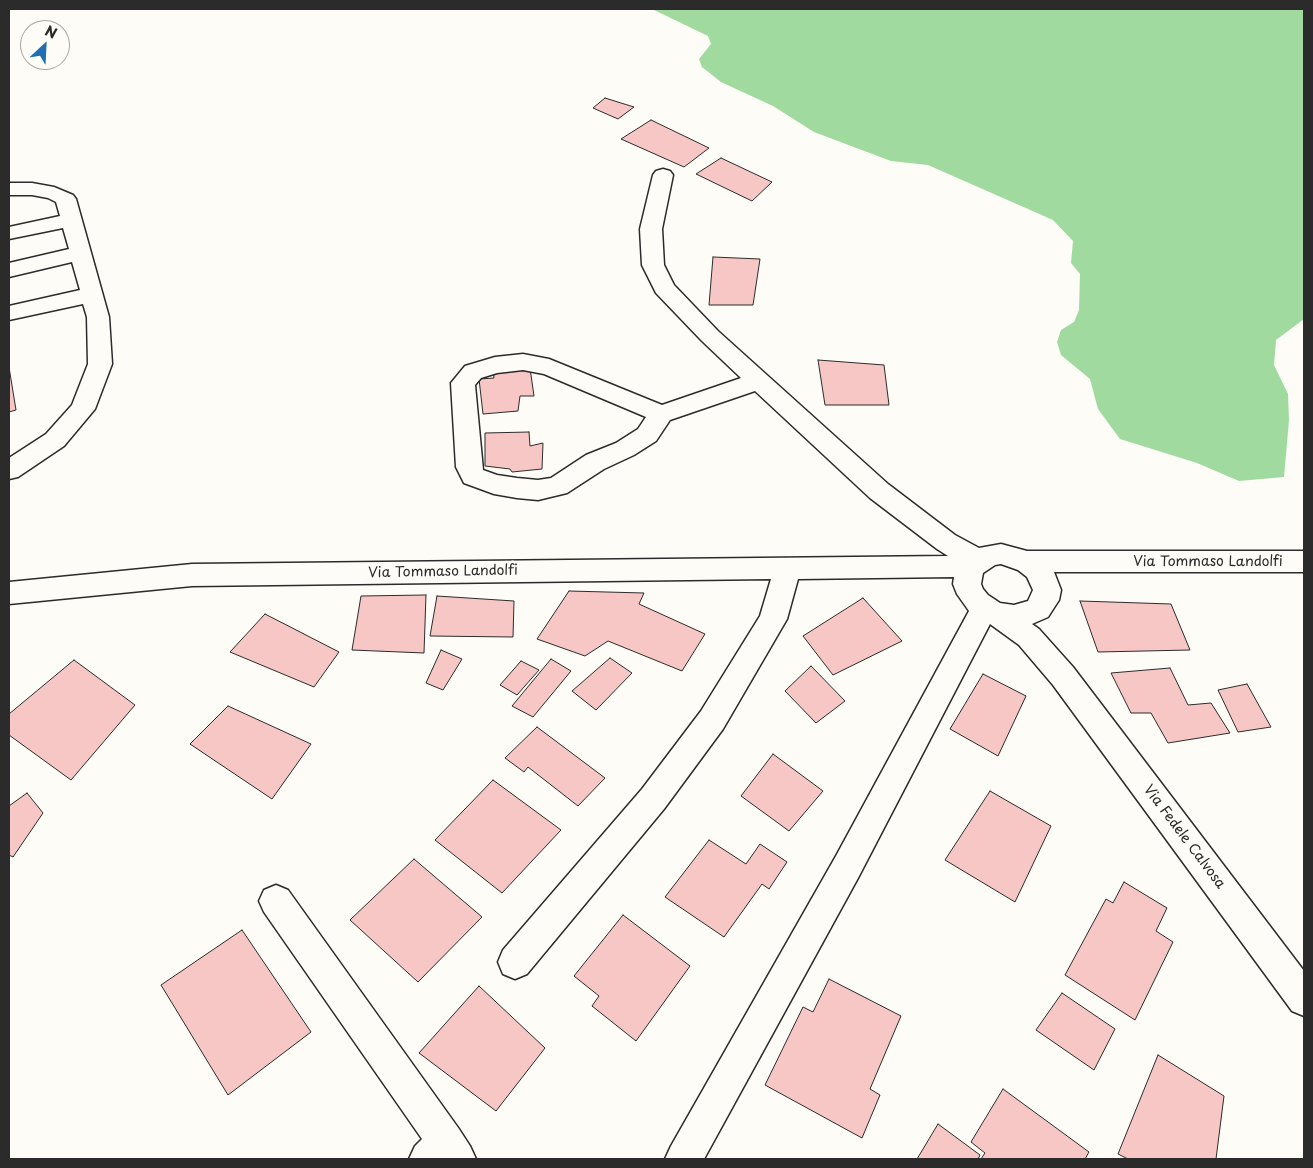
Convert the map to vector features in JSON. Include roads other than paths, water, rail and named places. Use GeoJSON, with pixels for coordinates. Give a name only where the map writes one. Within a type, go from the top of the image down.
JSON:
{"type":"FeatureCollection","features":[{"type":"Feature","properties":{"kind":"street"},"geometry":{"type":"LineString","coordinates":[[663,175],[651,229],[653,265],[664,288],[687,313],[879,491],[975,563]]}},
{"type":"Feature","properties":{"kind":"street"},"geometry":{"type":"LineString","coordinates":[[9,189],[32,189],[54,193],[66,199],[98,317],[100,364],[83,408],[55,440],[9,470]]}},
{"type":"Feature","properties":{"kind":"street"},"geometry":{"type":"LineString","coordinates":[[9,232],[71,220]]}},
{"type":"Feature","properties":{"kind":"street"},"geometry":{"type":"LineString","coordinates":[[9,270],[80,253]]}},
{"type":"Feature","properties":{"kind":"street"},"geometry":{"type":"LineString","coordinates":[[9,314],[92,295]]}},
{"type":"Feature","properties":{"kind":"street"},"geometry":{"type":"LineString","coordinates":[[661,414],[647,435],[595,462],[558,486],[538,490],[517,488],[494,484],[473,476],[469,467],[463,384],[473,372],[495,365],[523,362],[549,368],[661,414],[759,380]]}},
{"type":"Feature","properties":{"kind":"street"},"geometry":{"type":"LineString","coordinates":[[1001,554],[1027,562],[1037,570],[1045,591],[1038,608],[1028,614],[1014,616],[984,605],[967,584],[968,575],[975,563],[989,556],[1001,554]]}},
{"type":"Feature","properties":{"kind":"street","name":"Via Tommaso Landolfi"},"geometry":{"type":"LineString","coordinates":[[1027,562],[1304,561]]}},
{"type":"Feature","properties":{"kind":"street","name":"Via Tommaso Landolfi"},"geometry":{"type":"LineString","coordinates":[[9,592],[192,575],[878,567],[975,563]]}},
{"type":"Feature","properties":{"kind":"street","name":"Via Tommaso Landolfi"},"geometry":{"type":"LineString","coordinates":[[1045,591],[1068,572],[1111,563]]}},
{"type":"Feature","properties":{"kind":"street"},"geometry":{"type":"LineString","coordinates":[[516,962],[653,799],[712,720],[773,619],[788,567]]}},
{"type":"Feature","properties":{"kind":"street","name":"Via Tommaso Landolfi"},"geometry":{"type":"LineString","coordinates":[[878,567],[928,578],[984,605]]}},
{"type":"Feature","properties":{"kind":"street","name":"Via Fedele Calvosa"},"geometry":{"type":"LineString","coordinates":[[1045,591],[1046,621],[1053,652],[1063,676]]}},
{"type":"Feature","properties":{"kind":"street"},"geometry":{"type":"LineString","coordinates":[[684,1159],[847,867],[984,605]]}},
{"type":"Feature","properties":{"kind":"street","name":"Via Fedele Calvosa"},"geometry":{"type":"LineString","coordinates":[[984,605],[1029,637],[1063,676],[1304,999]]}},
{"type":"Feature","properties":{"kind":"street"},"geometry":{"type":"LineString","coordinates":[[276,901],[444,1154]]}}]}
